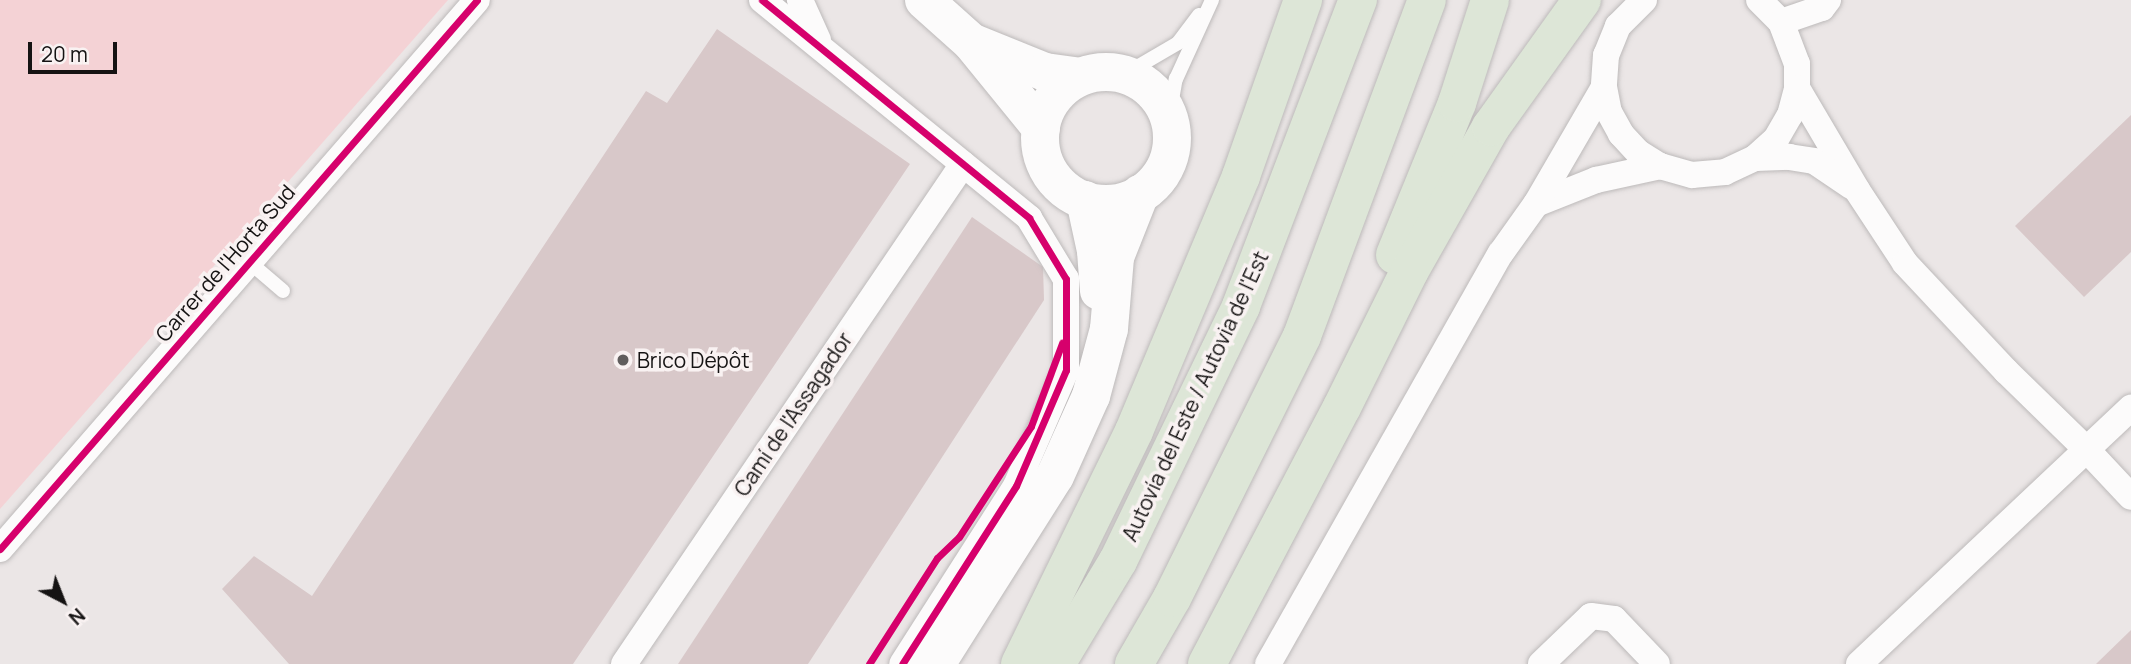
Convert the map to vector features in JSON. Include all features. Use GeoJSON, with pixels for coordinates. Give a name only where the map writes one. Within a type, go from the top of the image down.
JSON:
{"type":"FeatureCollection","features":[{"type":"Feature","properties":{"kind":"highway"},"geometry":{"type":"LineString","coordinates":[[1020,664],[1139,418],[1241,176],[1303,0]]}},
{"type":"Feature","properties":{"kind":"highway","name":"Autovía del Este / Autovia de l'Est"},"geometry":{"type":"LineString","coordinates":[[1056,664],[1118,561],[1241,306],[1358,0]]}},
{"type":"Feature","properties":{"kind":"highway"},"geometry":{"type":"LineString","coordinates":[[1134,664],[1172,598],[1302,336],[1427,0]]}},
{"type":"Feature","properties":{"kind":"highway"},"geometry":{"type":"LineString","coordinates":[[1311,462],[1457,103],[1490,0]]}},
{"type":"Feature","properties":{"kind":"highway"},"geometry":{"type":"LineString","coordinates":[[1207,664],[1342,407],[1409,272],[1491,127],[1581,0]]}},
{"type":"Feature","properties":{"kind":"street","name":"Carrer de l'Horta Sud"},"geometry":{"type":"LineString","coordinates":[[0,549],[477,0]]}},
{"type":"Feature","properties":{"kind":"street"},"geometry":{"type":"LineString","coordinates":[[762,0],[1029,218],[1066,279],[1066,370],[1016,486],[902,664]]}},
{"type":"Feature","properties":{"kind":"street"},"geometry":{"type":"LineString","coordinates":[[800,0],[821,46]]}},
{"type":"Feature","properties":{"kind":"street"},"geometry":{"type":"LineString","coordinates":[[924,0],[971,42],[1041,128]]}},
{"type":"Feature","properties":{"kind":"street"},"geometry":{"type":"LineString","coordinates":[[1644,0],[1618,26],[1606,55],[1604,87],[1609,112],[1621,134],[1639,153],[1660,166],[1692,174],[1725,172],[1755,158],[1776,139],[1790,115],[1797,88],[1797,64],[1781,22],[1759,0]]}},
{"type":"Feature","properties":{"kind":"street"},"geometry":{"type":"LineString","coordinates":[[1781,22],[1822,8],[1828,0]]}},
{"type":"Feature","properties":{"kind":"street"},"geometry":{"type":"LineString","coordinates":[[971,42],[1045,72],[1080,77]]}},
{"type":"Feature","properties":{"kind":"street"},"geometry":{"type":"LineString","coordinates":[[1102,72],[1125,74],[1144,83],[1159,98],[1169,117],[1173,139],[1168,160],[1157,180],[1140,194],[1122,202],[1104,204],[1085,200],[1065,189],[1050,172],[1042,151],[1041,128],[1048,107],[1061,89],[1080,77],[1102,72]]}},
{"type":"Feature","properties":{"kind":"street"},"geometry":{"type":"LineString","coordinates":[[1268,664],[1501,253],[1536,204],[1604,87]]}},
{"type":"Feature","properties":{"kind":"street"},"geometry":{"type":"LineString","coordinates":[[1797,88],[1857,190],[1913,272],[2131,497]]}},
{"type":"Feature","properties":{"kind":"street"},"geometry":{"type":"LineString","coordinates":[[1755,158],[1789,157],[1814,161],[1857,190]]}},
{"type":"Feature","properties":{"kind":"street","name":"Camí de l'Assagador"},"geometry":{"type":"LineString","coordinates":[[624,664],[963,164]]}},
{"type":"Feature","properties":{"kind":"street"},"geometry":{"type":"LineString","coordinates":[[1536,204],[1596,180],[1660,166]]}},
{"type":"Feature","properties":{"kind":"street"},"geometry":{"type":"LineString","coordinates":[[936,664],[1055,476],[1091,396],[1109,329],[1115,257],[1125,225],[1140,194]]}},
{"type":"Feature","properties":{"kind":"street"},"geometry":{"type":"LineString","coordinates":[[1085,200],[1096,251],[1100,304],[1091,396]]}},
{"type":"Feature","properties":{"kind":"street"},"geometry":{"type":"LineString","coordinates":[[1859,664],[2131,408]]}},
{"type":"Feature","properties":{"kind":"street"},"geometry":{"type":"LineString","coordinates":[[1541,664],[1591,616],[1614,619],[1657,664]]}},
{"type":"Feature","properties":{"kind":"lane"},"geometry":{"type":"LineString","coordinates":[[1125,74],[1178,43],[1211,0]]}},
{"type":"Feature","properties":{"kind":"lane"},"geometry":{"type":"LineString","coordinates":[[1169,117],[1176,79],[1211,0]]}},
{"type":"Feature","properties":{"kind":"lane"},"geometry":{"type":"LineString","coordinates":[[248,261],[283,291]]}},
{"type":"Feature","properties":{"kind":"shaded area"},"geometry":{"type":"Polygon","coordinates":[[[0,0],[448,0],[0,509],[0,0]]]}},
{"type":"Feature","properties":{"kind":"building","name":"Brico Dépôt"},"geometry":{"type":"Polygon","coordinates":[[[717,29],[910,164],[573,664],[289,664],[222,589],[254,556],[312,596],[646,91],[667,103],[717,29]]]}},
{"type":"Feature","properties":{"kind":"building"},"geometry":{"type":"Polygon","coordinates":[[[2131,115],[2131,252],[2084,297],[2015,226],[2131,115]]]}},
{"type":"Feature","properties":{"kind":"building"},"geometry":{"type":"Polygon","coordinates":[[[972,217],[1043,267],[1044,300],[808,664],[678,664],[972,217]]]}},
{"type":"Feature","properties":{"kind":"building"},"geometry":{"type":"Polygon","coordinates":[[[2131,630],[2131,664],[2096,664],[2131,630]]]}},
{"type":"Feature","properties":{"kind":"cycle path"},"geometry":{"type":"LineString","coordinates":[[0,549],[477,0]]}},
{"type":"Feature","properties":{"kind":"cycle path"},"geometry":{"type":"LineString","coordinates":[[762,0],[1029,218],[1066,279],[1066,370],[1016,486],[902,664]]}},
{"type":"Feature","properties":{"kind":"cycle path"},"geometry":{"type":"LineString","coordinates":[[869,664],[937,558],[959,537],[1031,426],[1062,343]]}},
{"type":"Feature","properties":{"kind":"place","name":"Brico Dépôt"},"geometry":{"type":"Point","coordinates":[623,360]}}]}
